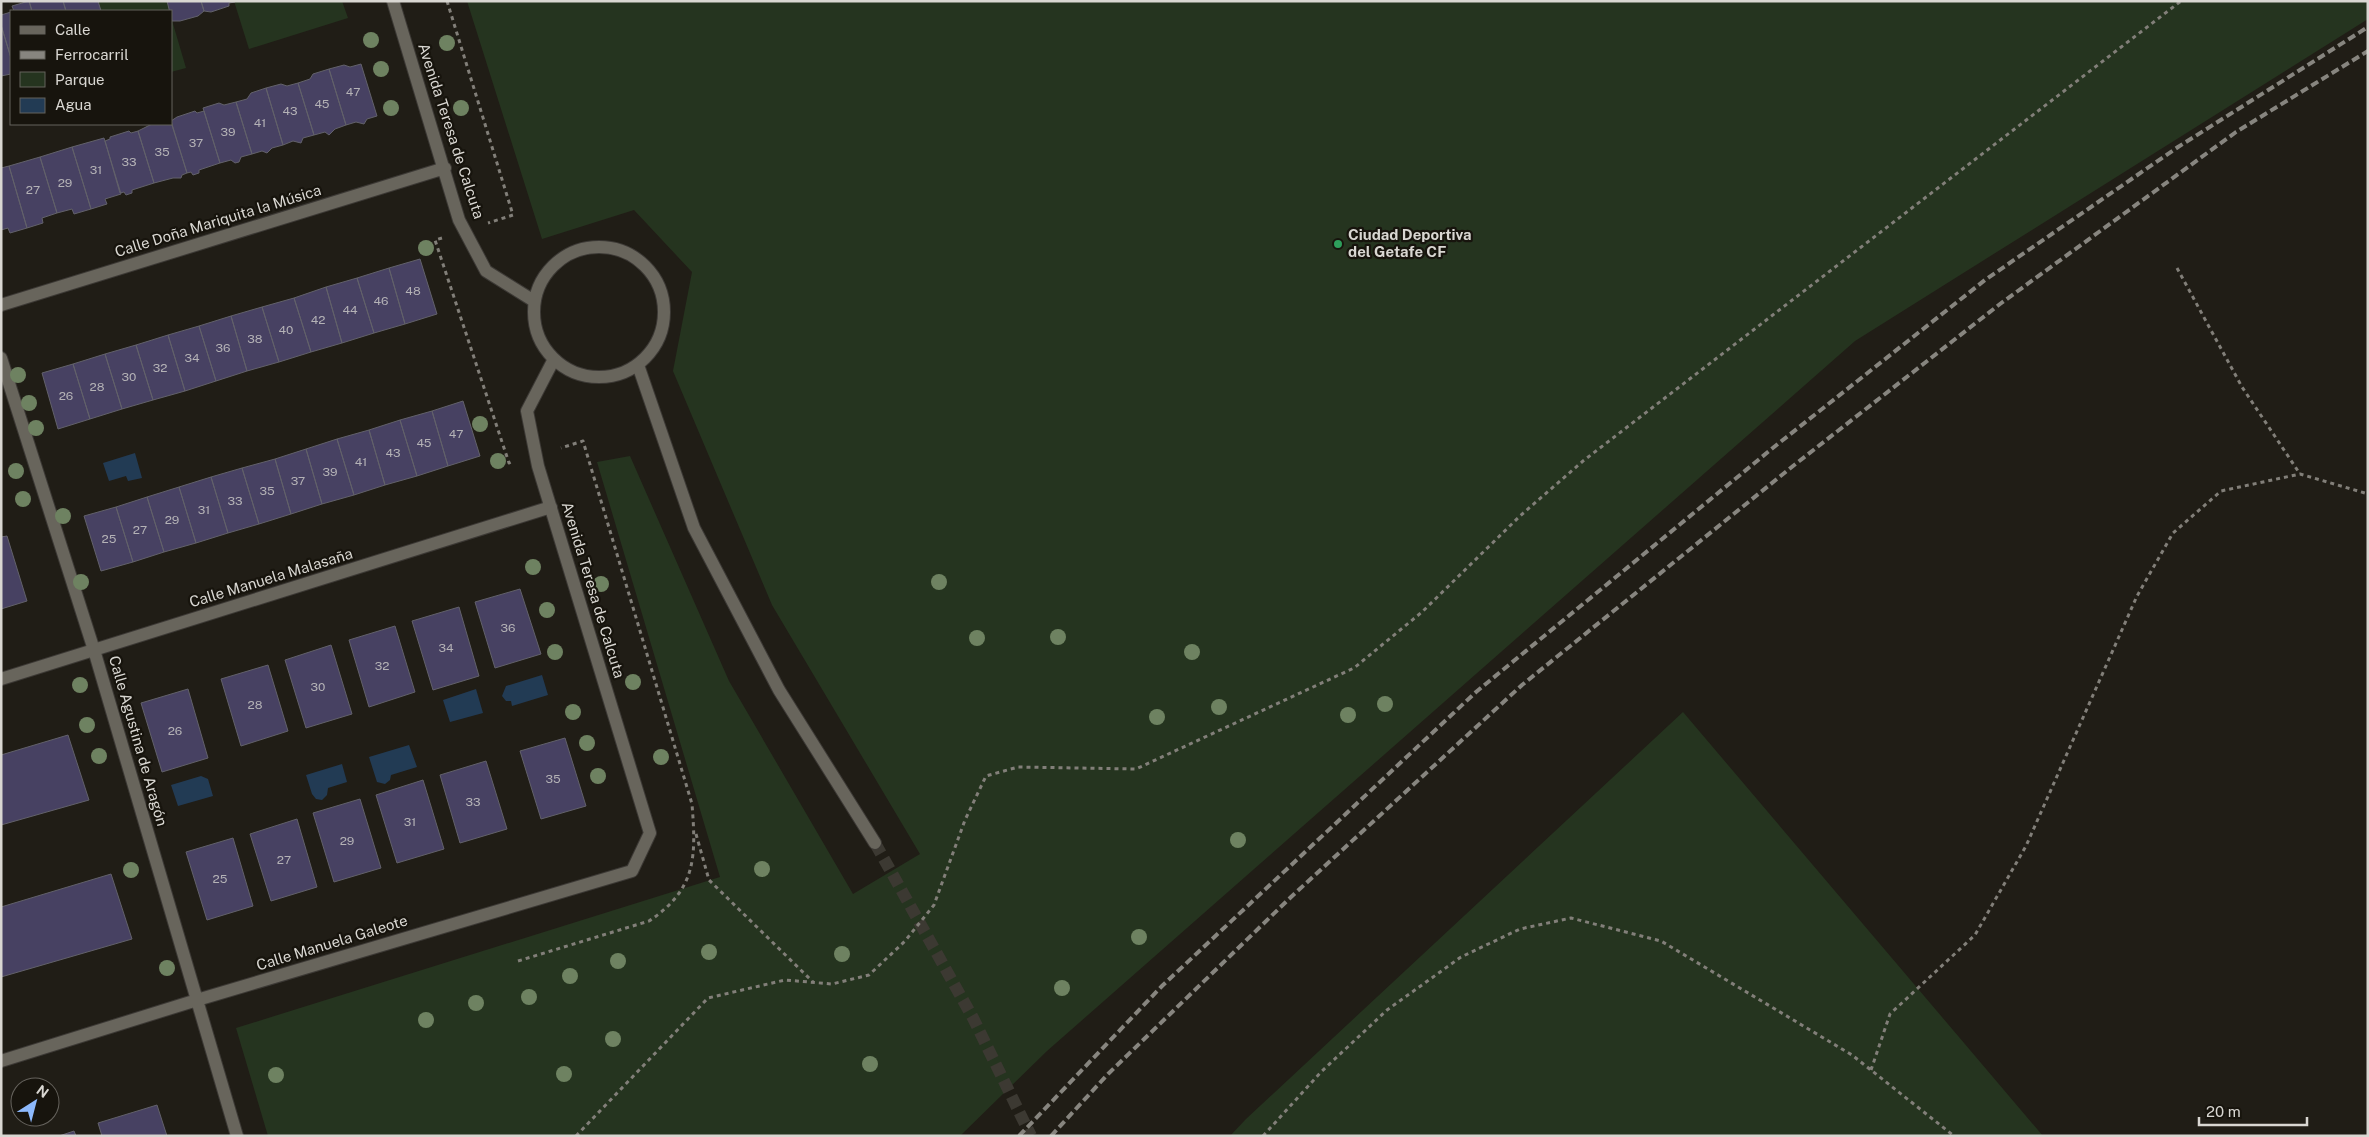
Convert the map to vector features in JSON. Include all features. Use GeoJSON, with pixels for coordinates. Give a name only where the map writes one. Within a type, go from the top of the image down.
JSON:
{"type":"FeatureCollection","features":[{"type":"Feature","properties":{"kind":"street","name":"Avenida Teresa de Calcuta"},"geometry":{"type":"LineString","coordinates":[[393,1],[445,168],[459,220],[486,271],[534,301]]}},
{"type":"Feature","properties":{"kind":"street","name":"Calle Doña Mariquita la Música"},"geometry":{"type":"LineString","coordinates":[[1,305],[445,168]]}},
{"type":"Feature","properties":{"kind":"street"},"geometry":{"type":"LineString","coordinates":[[592,246],[614,247],[634,256],[650,270],[661,288],[666,310],[662,331],[653,351],[638,365],[617,375],[594,377],[572,372],[554,359],[541,342],[534,322],[534,301],[541,281],[554,263],[572,252],[592,246]]}},
{"type":"Feature","properties":{"kind":"street","name":"Calle Agustina de Aragón"},"geometry":{"type":"LineString","coordinates":[[1,358],[94,650],[237,1136]]}},
{"type":"Feature","properties":{"kind":"street","name":"Avenida Teresa de Calcuta"},"geometry":{"type":"LineString","coordinates":[[554,359],[527,411],[538,466],[650,833]]}},
{"type":"Feature","properties":{"kind":"street"},"geometry":{"type":"LineString","coordinates":[[638,365],[694,528],[779,690],[875,843]]}},
{"type":"Feature","properties":{"kind":"street","name":"Calle Manuela Malasaña"},"geometry":{"type":"LineString","coordinates":[[1,679],[550,508]]}},
{"type":"Feature","properties":{"kind":"street","name":"Calle Manuela Galeote"},"geometry":{"type":"LineString","coordinates":[[1,1061],[197,1000],[632,871],[650,833]]}},
{"type":"Feature","properties":{"kind":"path"},"geometry":{"type":"LineString","coordinates":[[576,1136],[708,998],[785,980],[832,984],[869,975],[905,941],[934,905],[965,820],[986,776],[1018,767],[1136,769],[1354,668],[1422,612],[1520,516],[1583,462],[2181,1]]}},
{"type":"Feature","properties":{"kind":"path"},"geometry":{"type":"LineString","coordinates":[[2177,268],[2242,387],[2300,474]]}},
{"type":"Feature","properties":{"kind":"path"},"geometry":{"type":"LineString","coordinates":[[1871,1070],[1890,1014],[1975,935],[2026,846],[2137,596],[2173,534],[2221,491],[2300,474],[2368,494]]}},
{"type":"Feature","properties":{"kind":"path"},"geometry":{"type":"LineString","coordinates":[[693,822],[709,880],[813,982]]}},
{"type":"Feature","properties":{"kind":"path"},"geometry":{"type":"LineString","coordinates":[[1263,1136],[1321,1072],[1387,1010],[1461,957],[1520,929],[1571,918],[1661,941],[1852,1055],[1954,1136]]}},
{"type":"Feature","properties":{"kind":"green space"},"geometry":{"type":"Polygon","coordinates":[[[98,1],[167,1],[170,10],[101,10],[98,1]]]}},
{"type":"Feature","properties":{"kind":"green space"},"geometry":{"type":"Polygon","coordinates":[[[234,1],[342,1],[348,18],[249,49],[234,1]]]}},
{"type":"Feature","properties":{"kind":"green space"},"geometry":{"type":"Polygon","coordinates":[[[467,1],[2368,1],[2368,19],[1855,341],[1047,1051],[960,1136],[268,1136],[236,1028],[720,877],[597,462],[630,456],[729,681],[853,894],[920,854],[772,605],[673,371],[692,272],[634,210],[542,239],[467,1]]]}},
{"type":"Feature","properties":{"kind":"green space"},"geometry":{"type":"Polygon","coordinates":[[[172,20],[186,68],[172,72],[172,20]]]}},
{"type":"Feature","properties":{"kind":"green space"},"geometry":{"type":"Polygon","coordinates":[[[1683,712],[2043,1136],[1230,1136],[1246,1119],[1683,712]]]}},
{"type":"Feature","properties":{"kind":"water"},"geometry":{"type":"Polygon","coordinates":[[[135,453],[142,478],[128,481],[126,476],[109,481],[103,463],[135,453]]]}},
{"type":"Feature","properties":{"kind":"water"},"geometry":{"type":"Polygon","coordinates":[[[542,675],[548,695],[512,706],[511,701],[506,701],[502,696],[506,686],[542,675]]]}},
{"type":"Feature","properties":{"kind":"water"},"geometry":{"type":"Polygon","coordinates":[[[476,689],[483,713],[450,722],[443,700],[476,689]]]}},
{"type":"Feature","properties":{"kind":"water"},"geometry":{"type":"Polygon","coordinates":[[[409,745],[417,767],[391,775],[390,780],[385,784],[377,782],[369,757],[409,745]]]}},
{"type":"Feature","properties":{"kind":"water"},"geometry":{"type":"Polygon","coordinates":[[[342,764],[347,782],[328,788],[327,795],[322,800],[316,799],[312,794],[306,775],[342,764]]]}},
{"type":"Feature","properties":{"kind":"water"},"geometry":{"type":"Polygon","coordinates":[[[201,776],[208,779],[213,796],[178,806],[171,785],[201,776]]]}},
{"type":"Feature","properties":{"kind":"building"},"geometry":{"type":"Polygon","coordinates":[[[29,1],[63,1],[66,10],[32,10],[29,1]]]}},
{"type":"Feature","properties":{"kind":"building"},"geometry":{"type":"Polygon","coordinates":[[[29,1],[32,10],[14,10],[12,6],[29,1]]]}},
{"type":"Feature","properties":{"kind":"building"},"geometry":{"type":"Polygon","coordinates":[[[63,1],[98,1],[101,10],[66,10],[63,1]]]}},
{"type":"Feature","properties":{"kind":"building"},"geometry":{"type":"Polygon","coordinates":[[[167,1],[201,1],[204,11],[198,16],[180,21],[172,21],[172,10],[169,10],[167,1]]]}},
{"type":"Feature","properties":{"kind":"building"},"geometry":{"type":"Polygon","coordinates":[[[201,1],[235,2],[211,12],[204,11],[201,1]]]}},
{"type":"Feature","properties":{"kind":"building"},"geometry":{"type":"Polygon","coordinates":[[[10,12],[10,55],[1,25],[1,15],[10,12]]]}},
{"type":"Feature","properties":{"kind":"building"},"geometry":{"type":"Polygon","coordinates":[[[1,25],[10,55],[10,74],[1,76],[1,25]]]}},
{"type":"Feature","properties":{"kind":"building"},"geometry":{"type":"Polygon","coordinates":[[[361,64],[377,116],[367,119],[364,124],[356,122],[346,125],[329,69],[344,65],[350,67],[361,64]]]}},
{"type":"Feature","properties":{"kind":"building"},"geometry":{"type":"Polygon","coordinates":[[[329,69],[346,125],[335,129],[329,135],[325,132],[314,135],[298,83],[310,79],[313,74],[329,69]]]}},
{"type":"Feature","properties":{"kind":"building"},"geometry":{"type":"Polygon","coordinates":[[[298,83],[314,135],[303,138],[301,143],[293,141],[283,145],[266,88],[281,84],[287,86],[298,83]]]}},
{"type":"Feature","properties":{"kind":"building"},"geometry":{"type":"Polygon","coordinates":[[[266,88],[283,145],[272,148],[267,153],[262,151],[252,154],[236,102],[247,99],[251,93],[266,88]]]}},
{"type":"Feature","properties":{"kind":"building"},"geometry":{"type":"Polygon","coordinates":[[[236,102],[252,154],[241,157],[239,162],[235,163],[231,160],[220,163],[203,108],[219,103],[224,105],[236,102]]]}},
{"type":"Feature","properties":{"kind":"building"},"geometry":{"type":"Polygon","coordinates":[[[195,111],[197,113],[204,111],[220,163],[199,170],[199,173],[193,175],[191,172],[187,173],[172,124],[172,120],[195,111]]]}},
{"type":"Feature","properties":{"kind":"building"},"geometry":{"type":"Polygon","coordinates":[[[150,125],[172,125],[187,173],[182,175],[181,178],[154,183],[138,131],[150,125]]]}},
{"type":"Feature","properties":{"kind":"building"},"geometry":{"type":"Polygon","coordinates":[[[129,131],[131,133],[138,131],[154,183],[132,190],[132,193],[126,195],[124,192],[120,193],[105,141],[110,139],[110,137],[129,131]]]}},
{"type":"Feature","properties":{"kind":"building"},"geometry":{"type":"Polygon","coordinates":[[[104,138],[121,194],[105,199],[107,204],[91,209],[72,147],[104,138]]]}},
{"type":"Feature","properties":{"kind":"building"},"geometry":{"type":"Polygon","coordinates":[[[72,147],[91,209],[74,214],[72,209],[57,213],[40,157],[72,147]]]}},
{"type":"Feature","properties":{"kind":"building"},"geometry":{"type":"Polygon","coordinates":[[[40,157],[57,213],[42,218],[43,223],[27,228],[9,166],[40,157]]]}},
{"type":"Feature","properties":{"kind":"building"},"geometry":{"type":"Polygon","coordinates":[[[9,166],[27,228],[10,233],[8,228],[1,230],[1,168],[9,166]]]}},
{"type":"Feature","properties":{"kind":"building"},"geometry":{"type":"Polygon","coordinates":[[[420,259],[437,314],[405,324],[389,268],[420,259]]]}},
{"type":"Feature","properties":{"kind":"building"},"geometry":{"type":"Polygon","coordinates":[[[389,268],[405,324],[374,333],[357,278],[389,268]]]}},
{"type":"Feature","properties":{"kind":"building"},"geometry":{"type":"Polygon","coordinates":[[[357,278],[374,333],[342,343],[326,287],[357,278]]]}},
{"type":"Feature","properties":{"kind":"building"},"geometry":{"type":"Polygon","coordinates":[[[326,287],[342,343],[311,352],[294,298],[326,287]]]}},
{"type":"Feature","properties":{"kind":"building"},"geometry":{"type":"Polygon","coordinates":[[[294,298],[311,352],[279,362],[262,307],[294,298]]]}},
{"type":"Feature","properties":{"kind":"building"},"geometry":{"type":"Polygon","coordinates":[[[262,307],[279,362],[247,371],[231,316],[262,307]]]}},
{"type":"Feature","properties":{"kind":"building"},"geometry":{"type":"Polygon","coordinates":[[[231,316],[247,371],[216,381],[199,326],[231,316]]]}},
{"type":"Feature","properties":{"kind":"building"},"geometry":{"type":"Polygon","coordinates":[[[199,326],[216,381],[185,391],[168,335],[199,326]]]}},
{"type":"Feature","properties":{"kind":"building"},"geometry":{"type":"Polygon","coordinates":[[[168,335],[185,391],[153,400],[136,345],[168,335]]]}},
{"type":"Feature","properties":{"kind":"building"},"geometry":{"type":"Polygon","coordinates":[[[136,345],[153,400],[122,409],[105,354],[136,345]]]}},
{"type":"Feature","properties":{"kind":"building"},"geometry":{"type":"Polygon","coordinates":[[[105,354],[122,409],[90,419],[73,364],[105,354]]]}},
{"type":"Feature","properties":{"kind":"building"},"geometry":{"type":"Polygon","coordinates":[[[73,364],[90,419],[58,429],[42,373],[73,364]]]}},
{"type":"Feature","properties":{"kind":"building"},"geometry":{"type":"Polygon","coordinates":[[[463,401],[480,456],[448,466],[432,411],[463,401]]]}},
{"type":"Feature","properties":{"kind":"building"},"geometry":{"type":"Polygon","coordinates":[[[432,411],[448,466],[417,476],[400,420],[432,411]]]}},
{"type":"Feature","properties":{"kind":"building"},"geometry":{"type":"Polygon","coordinates":[[[400,420],[417,476],[385,485],[369,430],[400,420]]]}},
{"type":"Feature","properties":{"kind":"building"},"geometry":{"type":"Polygon","coordinates":[[[369,430],[385,485],[354,495],[337,439],[369,430]]]}},
{"type":"Feature","properties":{"kind":"building"},"geometry":{"type":"Polygon","coordinates":[[[337,439],[354,495],[322,504],[306,449],[337,439]]]}},
{"type":"Feature","properties":{"kind":"building"},"geometry":{"type":"Polygon","coordinates":[[[306,449],[322,504],[291,514],[275,459],[306,449]]]}},
{"type":"Feature","properties":{"kind":"building"},"geometry":{"type":"Polygon","coordinates":[[[275,459],[291,514],[259,524],[242,468],[275,459]]]}},
{"type":"Feature","properties":{"kind":"building"},"geometry":{"type":"Polygon","coordinates":[[[242,468],[259,524],[228,533],[211,477],[242,468]]]}},
{"type":"Feature","properties":{"kind":"building"},"geometry":{"type":"Polygon","coordinates":[[[211,477],[228,533],[196,543],[179,487],[211,477]]]}},
{"type":"Feature","properties":{"kind":"building"},"geometry":{"type":"Polygon","coordinates":[[[179,487],[196,543],[164,552],[147,497],[179,487]]]}},
{"type":"Feature","properties":{"kind":"building"},"geometry":{"type":"Polygon","coordinates":[[[147,497],[164,552],[133,562],[116,507],[147,497]]]}},
{"type":"Feature","properties":{"kind":"building"},"geometry":{"type":"Polygon","coordinates":[[[116,507],[133,562],[101,571],[84,516],[116,507]]]}},
{"type":"Feature","properties":{"kind":"building"},"geometry":{"type":"Polygon","coordinates":[[[7,536],[27,601],[1,609],[1,537],[7,536]]]}},
{"type":"Feature","properties":{"kind":"building"},"geometry":{"type":"Polygon","coordinates":[[[520,589],[541,654],[495,668],[475,602],[520,589]]]}},
{"type":"Feature","properties":{"kind":"building"},"geometry":{"type":"Polygon","coordinates":[[[459,607],[479,676],[433,690],[412,621],[459,607]]]}},
{"type":"Feature","properties":{"kind":"building"},"geometry":{"type":"Polygon","coordinates":[[[395,626],[415,692],[369,707],[349,640],[395,626]]]}},
{"type":"Feature","properties":{"kind":"building"},"geometry":{"type":"Polygon","coordinates":[[[331,645],[352,714],[306,728],[285,660],[331,645]]]}},
{"type":"Feature","properties":{"kind":"building"},"geometry":{"type":"Polygon","coordinates":[[[268,665],[288,731],[241,746],[221,679],[268,665]]]}},
{"type":"Feature","properties":{"kind":"building"},"geometry":{"type":"Polygon","coordinates":[[[188,689],[208,758],[162,772],[141,703],[188,689]]]}},
{"type":"Feature","properties":{"kind":"building"},"geometry":{"type":"Polygon","coordinates":[[[68,735],[89,800],[1,825],[1,755],[68,735]]]}},
{"type":"Feature","properties":{"kind":"building"},"geometry":{"type":"Polygon","coordinates":[[[565,738],[586,806],[541,819],[520,751],[565,738]]]}},
{"type":"Feature","properties":{"kind":"building"},"geometry":{"type":"Polygon","coordinates":[[[486,761],[507,829],[460,843],[440,775],[486,761]]]}},
{"type":"Feature","properties":{"kind":"building"},"geometry":{"type":"Polygon","coordinates":[[[423,780],[444,849],[397,863],[376,795],[423,780]]]}},
{"type":"Feature","properties":{"kind":"building"},"geometry":{"type":"Polygon","coordinates":[[[360,799],[381,868],[334,882],[313,813],[360,799]]]}},
{"type":"Feature","properties":{"kind":"building"},"geometry":{"type":"Polygon","coordinates":[[[297,819],[317,887],[271,901],[250,834],[297,819]]]}},
{"type":"Feature","properties":{"kind":"building"},"geometry":{"type":"Polygon","coordinates":[[[233,838],[253,906],[207,920],[186,852],[233,838]]]}},
{"type":"Feature","properties":{"kind":"building"},"geometry":{"type":"Polygon","coordinates":[[[111,874],[132,939],[1,977],[1,907],[111,874]]]}},
{"type":"Feature","properties":{"kind":"building"},"geometry":{"type":"Polygon","coordinates":[[[157,1105],[167,1136],[102,1136],[98,1123],[157,1105]]]}},
{"type":"Feature","properties":{"kind":"building"},"geometry":{"type":"Polygon","coordinates":[[[74,1131],[76,1136],[59,1136],[74,1131]]]}},
{"type":"Feature","properties":{"kind":"tunnel"},"geometry":{"type":"LineString","coordinates":[[875,843],[973,1018],[1031,1136]]}},
{"type":"Feature","properties":{"kind":"railway"},"geometry":{"type":"LineString","coordinates":[[1019,1136],[1162,986],[1476,692],[1774,447],[1985,280],[2178,147],[2368,27]]}},
{"type":"Feature","properties":{"kind":"railway"},"geometry":{"type":"LineString","coordinates":[[1051,1136],[1108,1074],[1291,897],[1522,685],[1793,466],[2000,304],[2236,132],[2368,51]]}},
{"type":"Feature","properties":{"kind":"place","name":"Ciudad Deportiva del Getafe CF"},"geometry":{"type":"Point","coordinates":[1338,244]}}]}
